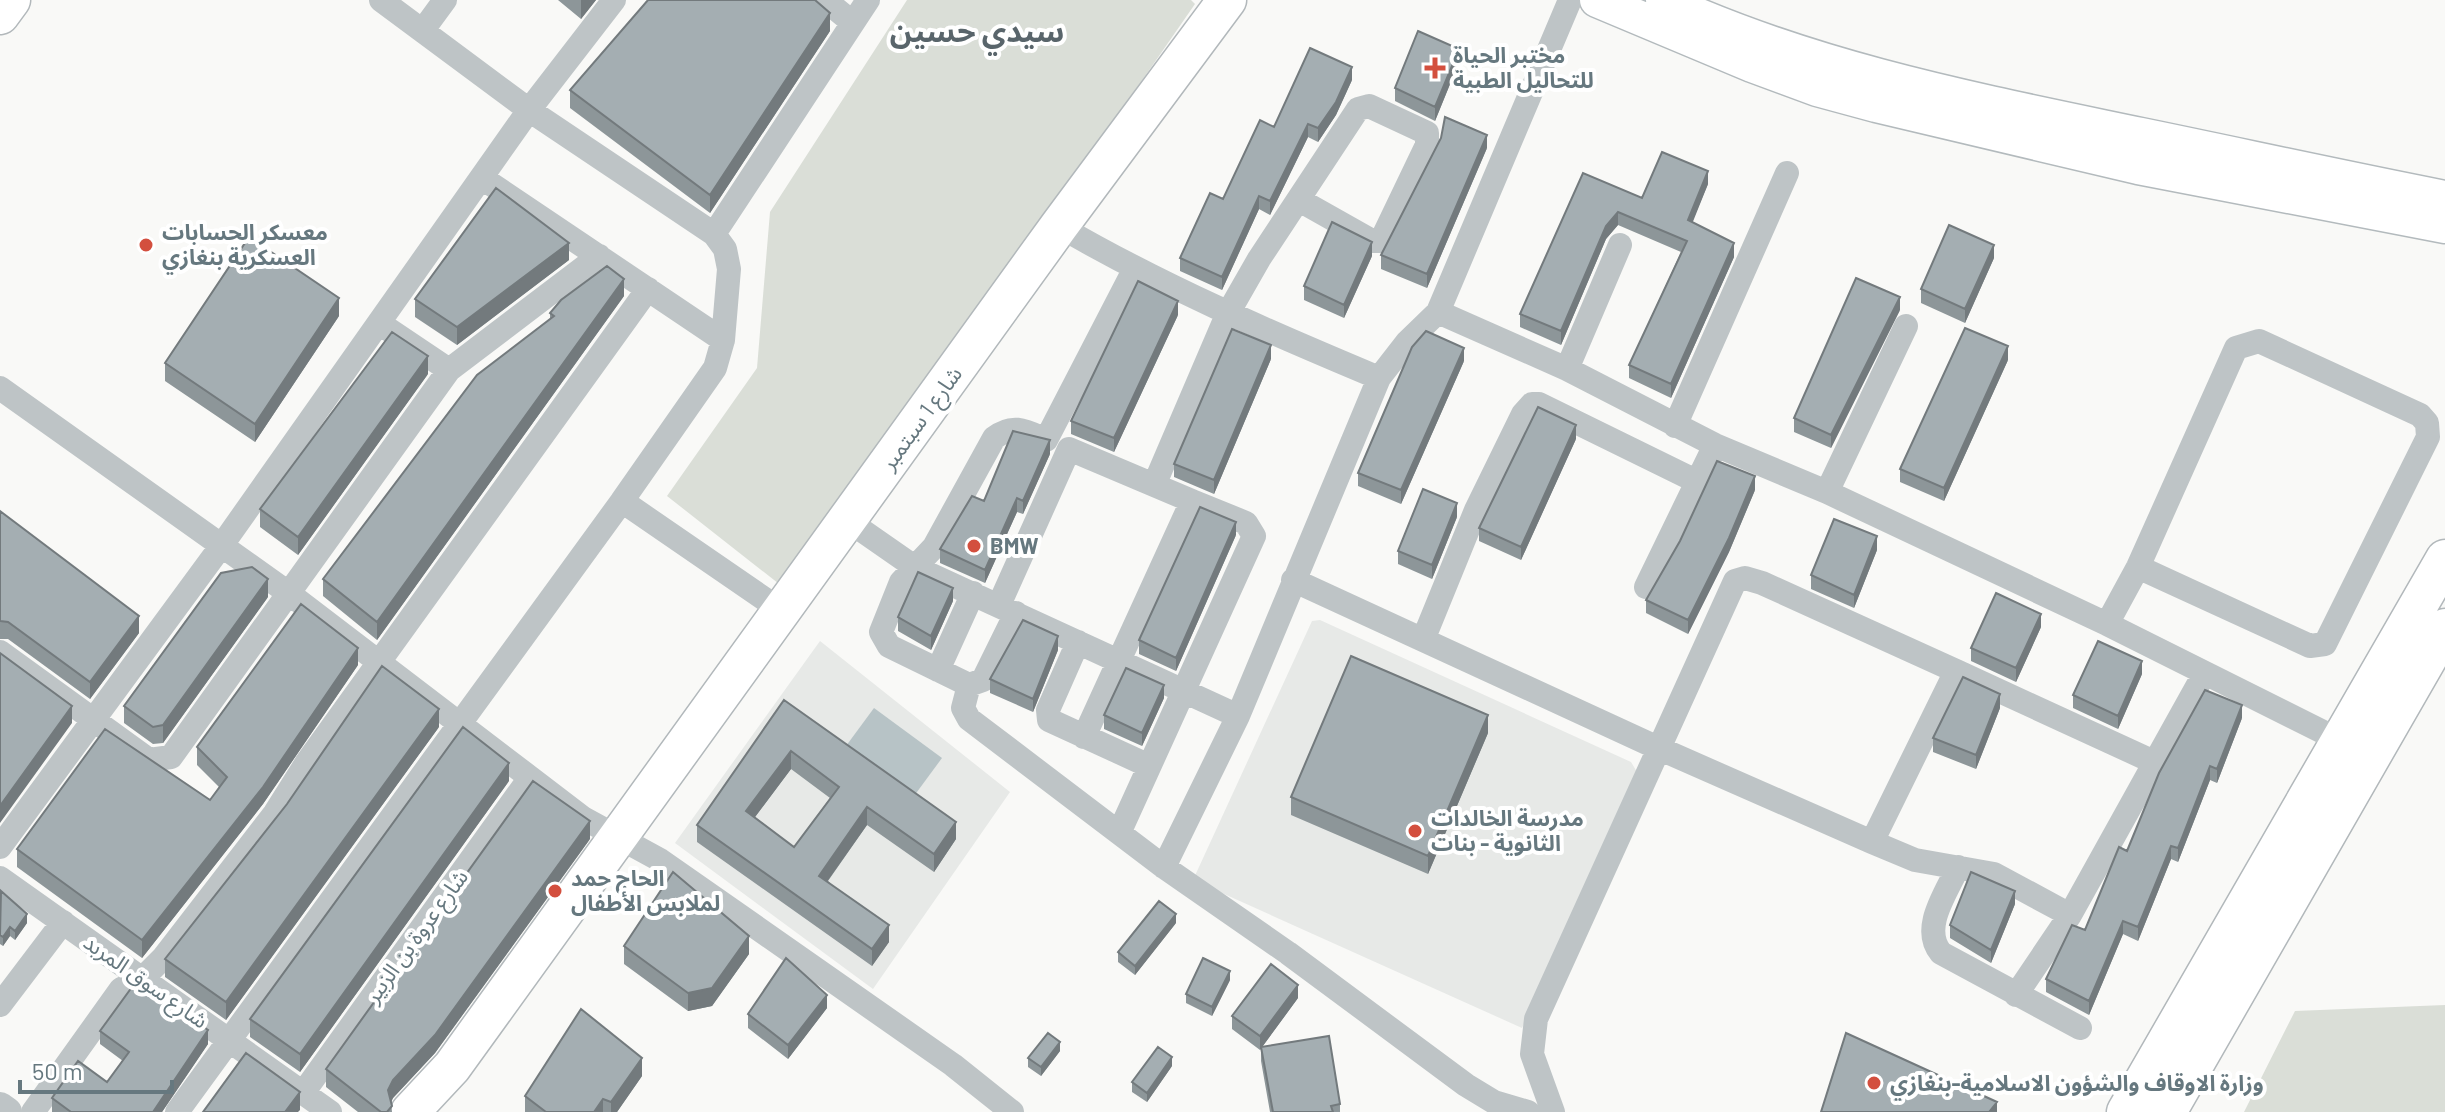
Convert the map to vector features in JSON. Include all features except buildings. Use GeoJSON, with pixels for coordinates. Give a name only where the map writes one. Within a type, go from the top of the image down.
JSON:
{"type":"FeatureCollection","features":[{"type":"Feature","properties":{"kind":"main road"},"geometry":{"type":"LineString","coordinates":[[0,15],[11,0]]}},
{"type":"Feature","properties":{"kind":"main road","name":"شارع 1 سبتمبر"},"geometry":{"type":"LineString","coordinates":[[452,1067],[1059,226],[1227,0]]}},
{"type":"Feature","properties":{"kind":"main road"},"geometry":{"type":"LineString","coordinates":[[1597,0],[1752,65],[1817,89],[1876,105],[2138,167],[2445,226]]}},
{"type":"Feature","properties":{"kind":"main road"},"geometry":{"type":"LineString","coordinates":[[1663,0],[1791,50],[1893,82],[2256,162],[2445,198]]}},
{"type":"Feature","properties":{"kind":"main road"},"geometry":{"type":"LineString","coordinates":[[2126,1112],[2343,742],[2445,559]]}},
{"type":"Feature","properties":{"kind":"main road"},"geometry":{"type":"LineString","coordinates":[[2167,1112],[2445,628]]}},
{"type":"Feature","properties":{"kind":"main road"},"geometry":{"type":"LineString","coordinates":[[410,1112],[452,1067]]}},
{"type":"Feature","properties":{"kind":"main road"},"geometry":{"type":"LineString","coordinates":[[430,1112],[452,1067]]}},
{"type":"Feature","properties":{"kind":"street"},"geometry":{"type":"LineString","coordinates":[[177,1112],[622,501],[715,368],[723,340],[729,269],[725,249],[714,234],[529,110],[381,0]]}},
{"type":"Feature","properties":{"kind":"street"},"geometry":{"type":"LineString","coordinates":[[423,30],[445,0]]}},
{"type":"Feature","properties":{"kind":"street"},"geometry":{"type":"LineString","coordinates":[[0,847],[222,545],[529,110],[614,0]]}},
{"type":"Feature","properties":{"kind":"street"},"geometry":{"type":"LineString","coordinates":[[825,0],[853,23]]}},
{"type":"Feature","properties":{"kind":"street"},"geometry":{"type":"LineString","coordinates":[[714,234],[868,0]]}},
{"type":"Feature","properties":{"kind":"street"},"geometry":{"type":"LineString","coordinates":[[1164,867],[1238,716],[1379,378],[1407,342],[1438,312],[1570,0]]}},
{"type":"Feature","properties":{"kind":"street"},"geometry":{"type":"LineString","coordinates":[[1155,483],[1227,315],[1259,259],[1301,201],[1361,106],[1369,106],[1427,133],[1427,145],[1381,241],[1372,241],[1301,201]]}},
{"type":"Feature","properties":{"kind":"street"},"geometry":{"type":"LineString","coordinates":[[1675,426],[1787,173]]}},
{"type":"Feature","properties":{"kind":"street"},"geometry":{"type":"LineString","coordinates":[[482,178],[723,340]]}},
{"type":"Feature","properties":{"kind":"street"},"geometry":{"type":"LineString","coordinates":[[1059,226],[1134,270],[1227,315],[1379,378]]}},
{"type":"Feature","properties":{"kind":"street"},"geometry":{"type":"LineString","coordinates":[[1567,369],[1620,245]]}},
{"type":"Feature","properties":{"kind":"street"},"geometry":{"type":"LineString","coordinates":[[0,652],[149,760],[171,757],[449,370],[599,256]]}},
{"type":"Feature","properties":{"kind":"street"},"geometry":{"type":"LineString","coordinates":[[1046,440],[1134,270]]}},
{"type":"Feature","properties":{"kind":"street"},"geometry":{"type":"LineString","coordinates":[[33,1112],[121,989],[142,979],[163,958],[275,813],[378,664],[648,289]]}},
{"type":"Feature","properties":{"kind":"street"},"geometry":{"type":"LineString","coordinates":[[1438,312],[1567,369],[1715,445],[1827,492],[2107,624],[2343,742]]}},
{"type":"Feature","properties":{"kind":"street"},"geometry":{"type":"LineString","coordinates":[[379,323],[449,370]]}},
{"type":"Feature","properties":{"kind":"street"},"geometry":{"type":"LineString","coordinates":[[1827,492],[1906,326]]}},
{"type":"Feature","properties":{"kind":"street"},"geometry":{"type":"LineString","coordinates":[[2107,624],[2138,567],[2236,348],[2245,342],[2259,341],[2420,415],[2427,423],[2428,437],[2325,644],[2310,646],[2138,567]]}},
{"type":"Feature","properties":{"kind":"street"},"geometry":{"type":"LineString","coordinates":[[0,388],[287,592],[457,725],[583,818],[660,860],[953,1065],[1012,1112]]}},
{"type":"Feature","properties":{"kind":"street"},"geometry":{"type":"LineString","coordinates":[[1423,640],[1476,510],[1523,414],[1532,404],[1539,404],[1698,482]]}},
{"type":"Feature","properties":{"kind":"street"},"geometry":{"type":"LineString","coordinates":[[1069,449],[983,680],[969,685],[889,646],[881,632],[901,582],[934,547],[994,438],[1005,430],[1017,428],[1155,483],[1246,523],[1254,536],[1147,765],[1120,831]]}},
{"type":"Feature","properties":{"kind":"street"},"geometry":{"type":"LineString","coordinates":[[1646,587],[1715,445]]}},
{"type":"Feature","properties":{"kind":"street"},"geometry":{"type":"LineString","coordinates":[[622,501],[782,611]]}},
{"type":"Feature","properties":{"kind":"street"},"geometry":{"type":"LineString","coordinates":[[1084,737],[1192,501]]}},
{"type":"Feature","properties":{"kind":"street"},"geometry":{"type":"LineString","coordinates":[[847,520],[916,568],[1238,716]]}},
{"type":"Feature","properties":{"kind":"street"},"geometry":{"type":"LineString","coordinates":[[1553,1112],[1532,1054],[1536,1019],[1735,581],[1745,578],[1762,583],[2156,763]]}},
{"type":"Feature","properties":{"kind":"street"},"geometry":{"type":"LineString","coordinates":[[1293,580],[1658,748],[1872,842],[1915,860],[1994,874],[2070,915]]}},
{"type":"Feature","properties":{"kind":"street"},"geometry":{"type":"LineString","coordinates":[[938,670],[973,593]]}},
{"type":"Feature","properties":{"kind":"street"},"geometry":{"type":"LineString","coordinates":[[1078,642],[1047,715],[1055,725],[1147,765]]}},
{"type":"Feature","properties":{"kind":"street"},"geometry":{"type":"LineString","coordinates":[[1872,842],[1956,671]]}},
{"type":"Feature","properties":{"kind":"street"},"geometry":{"type":"LineString","coordinates":[[2016,995],[2070,915],[2204,674]]}},
{"type":"Feature","properties":{"kind":"street"},"geometry":{"type":"LineString","coordinates":[[969,685],[963,708],[969,719],[1164,867],[1288,953],[1466,1085],[1494,1102],[1528,1112]]}},
{"type":"Feature","properties":{"kind":"street","name":"شارع عروة بن الزبير"},"geometry":{"type":"LineString","coordinates":[[303,1093],[529,779]]}},
{"type":"Feature","properties":{"kind":"street"},"geometry":{"type":"LineString","coordinates":[[1958,867],[1931,928],[1935,946],[1941,953],[2080,1028]]}},
{"type":"Feature","properties":{"kind":"street","name":"شارع سوق المربد"},"geometry":{"type":"LineString","coordinates":[[0,878],[330,1112]]}},
{"type":"Feature","properties":{"kind":"street"},"geometry":{"type":"LineString","coordinates":[[0,1005],[63,922]]}},
{"type":"Feature","properties":{"kind":"street"},"geometry":{"type":"LineString","coordinates":[[0,1107],[7,1112]]}},
{"type":"Feature","properties":{"kind":"shaded area"},"geometry":{"type":"Polygon","coordinates":[[[907,0],[1191,0],[1195,4],[788,591],[667,496],[757,368],[770,212],[907,0]]]}},
{"type":"Feature","properties":{"kind":"shaded area","name":"مدرسة الخالدات الثانوية - بنات"},"geometry":{"type":"Polygon","coordinates":[[[1320,620],[1631,762],[1637,772],[1637,782],[1522,1028],[1193,880],[1312,621],[1320,620]]]}},
{"type":"Feature","properties":{"kind":"shaded area"},"geometry":{"type":"Polygon","coordinates":[[[820,641],[1010,792],[873,989],[675,843],[820,641]]]}},
{"type":"Feature","properties":{"kind":"shaded area"},"geometry":{"type":"Polygon","coordinates":[[[874,708],[942,758],[914,796],[846,746],[874,708]]]}},
{"type":"Feature","properties":{"kind":"shaded area"},"geometry":{"type":"Polygon","coordinates":[[[2445,1005],[2445,1112],[2244,1112],[2295,1011],[2445,1005]]]}},
{"type":"Feature","properties":{"kind":"place","name":"مختبر الحياة للتحاليل الطبية"},"geometry":{"type":"Point","coordinates":[1435,68]}},
{"type":"Feature","properties":{"kind":"place","name":"معسكر الحسابات العسكرية بنغازي"},"geometry":{"type":"Point","coordinates":[146,245]}},
{"type":"Feature","properties":{"kind":"place","name":"BMW"},"geometry":{"type":"Point","coordinates":[974,546]}},
{"type":"Feature","properties":{"kind":"place","name":"مدرسة الخالدات الثانوية - بنات"},"geometry":{"type":"Point","coordinates":[1415,831]}},
{"type":"Feature","properties":{"kind":"place","name":"الحاج حمد لملابس الأطفال"},"geometry":{"type":"Point","coordinates":[555,891]}},
{"type":"Feature","properties":{"kind":"place","name":"وزارة الاوقاف والشؤون الاسلامية-بنغازي"},"geometry":{"type":"Point","coordinates":[1874,1083]}},
{"type":"Feature","properties":{"kind":"district","name":"سيدي حسين"},"geometry":{"type":"Point","coordinates":[977,32]}}]}
